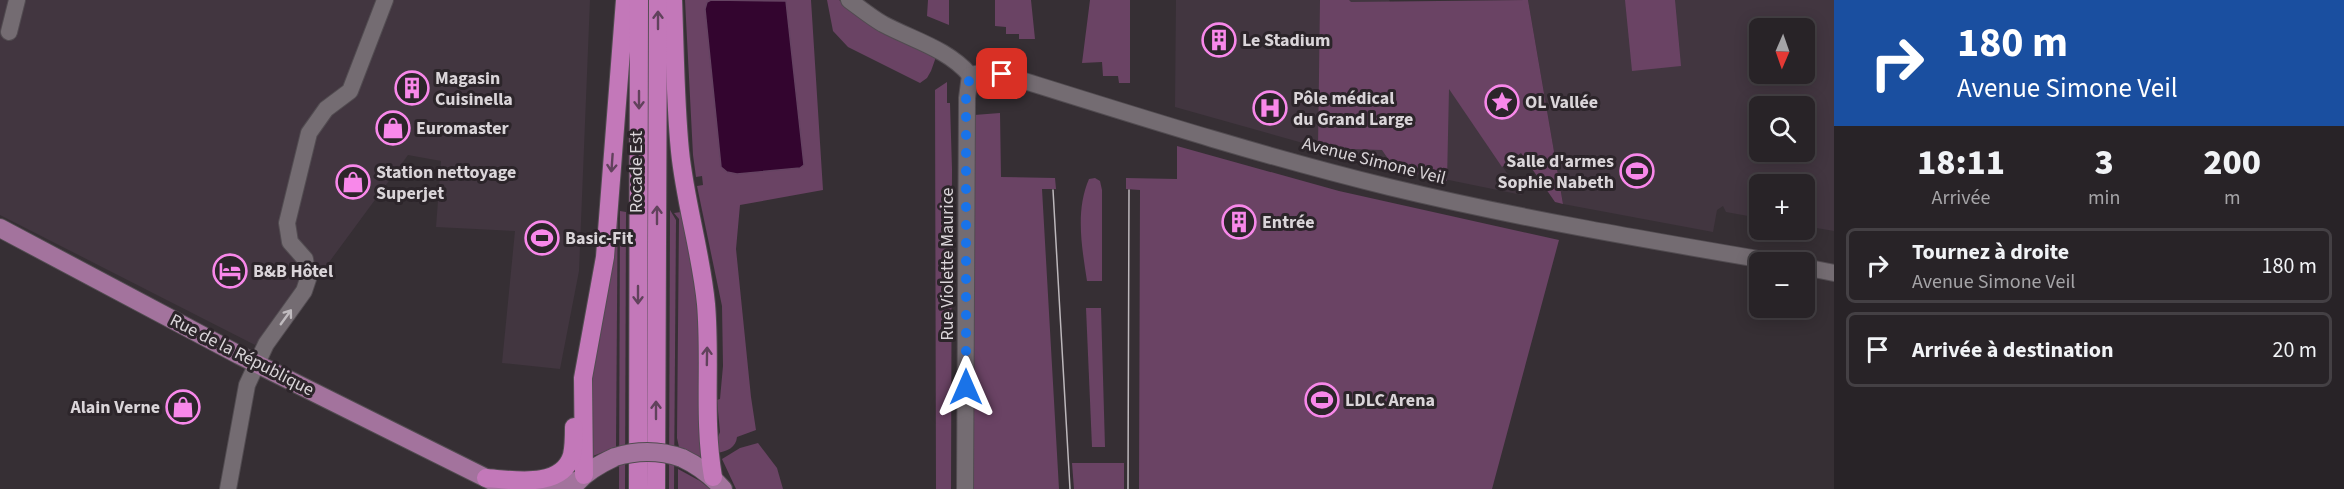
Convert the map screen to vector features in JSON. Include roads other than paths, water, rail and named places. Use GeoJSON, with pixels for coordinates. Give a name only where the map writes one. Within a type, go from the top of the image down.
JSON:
{"type":"FeatureCollection","features":[{"type":"Feature","properties":{"kind":"highway"},"geometry":{"type":"LineString","coordinates":[[578,481],[583,378],[604,257],[625,0]]}},
{"type":"Feature","properties":{"kind":"highway","name":"Rocade Est"},"geometry":{"type":"LineString","coordinates":[[638,489],[639,0]]}},
{"type":"Feature","properties":{"kind":"highway","name":"Rocade Est"},"geometry":{"type":"LineString","coordinates":[[656,489],[658,0]]}},
{"type":"Feature","properties":{"kind":"highway"},"geometry":{"type":"LineString","coordinates":[[673,0],[680,151],[705,300],[708,327],[707,423],[718,483]]}},
{"type":"Feature","properties":{"kind":"highway"},"geometry":{"type":"LineString","coordinates":[[486,478],[538,482],[551,479],[561,472],[572,456],[575,402],[583,378]]}},
{"type":"Feature","properties":{"kind":"main road","name":"Rue de la République"},"geometry":{"type":"LineString","coordinates":[[0,228],[257,363],[508,489]]}},
{"type":"Feature","properties":{"kind":"main road","name":"Rue de la République"},"geometry":{"type":"LineString","coordinates":[[486,478],[518,486],[547,489],[565,486],[578,481],[599,464],[615,457],[642,451],[682,458],[699,466],[718,483]]}},
{"type":"Feature","properties":{"kind":"street"},"geometry":{"type":"LineString","coordinates":[[9,32],[17,0]]}},
{"type":"Feature","properties":{"kind":"street"},"geometry":{"type":"LineString","coordinates":[[228,489],[247,385],[266,344],[304,291],[308,279],[305,259],[290,243],[287,224],[309,133],[326,109],[350,91],[385,0]]}},
{"type":"Feature","properties":{"kind":"street"},"geometry":{"type":"LineString","coordinates":[[849,0],[881,22],[947,54],[960,63],[970,75]]}},
{"type":"Feature","properties":{"kind":"street","name":"Avenue Simone Veil"},"geometry":{"type":"LineString","coordinates":[[970,75],[988,72],[1002,74],[1169,127],[1391,187],[1543,220],[1749,257]]}},
{"type":"Feature","properties":{"kind":"street","name":"Rue Violette Maurice"},"geometry":{"type":"LineString","coordinates":[[965,489],[966,98],[970,75]]}},
{"type":"Feature","properties":{"kind":"street"},"geometry":{"type":"LineString","coordinates":[[1815,269],[1834,273]]}},
{"type":"Feature","properties":{"kind":"tram line"},"geometry":{"type":"LineString","coordinates":[[1053,190],[1070,489]]}},
{"type":"Feature","properties":{"kind":"tram line"},"geometry":{"type":"LineString","coordinates":[[1128,489],[1129,190]]}},
{"type":"Feature","properties":{"kind":"place","name":"Le Stadium"},"geometry":{"type":"Point","coordinates":[1219,40]}},
{"type":"Feature","properties":{"kind":"place","name":"Magasin Cuisinella"},"geometry":{"type":"Point","coordinates":[412,88]}},
{"type":"Feature","properties":{"kind":"place","name":"OL Vallée"},"geometry":{"type":"Point","coordinates":[1502,102]}},
{"type":"Feature","properties":{"kind":"place","name":"Pôle médical du Grand Large"},"geometry":{"type":"Point","coordinates":[1270,108]}},
{"type":"Feature","properties":{"kind":"place","name":"Euromaster"},"geometry":{"type":"Point","coordinates":[393,128]}},
{"type":"Feature","properties":{"kind":"place","name":"Salle d'armes Sophie Nabeth"},"geometry":{"type":"Point","coordinates":[1637,171]}},
{"type":"Feature","properties":{"kind":"place","name":"Station nettoyage Superjet"},"geometry":{"type":"Point","coordinates":[353,182]}},
{"type":"Feature","properties":{"kind":"place","name":"Entrée"},"geometry":{"type":"Point","coordinates":[1239,222]}},
{"type":"Feature","properties":{"kind":"place","name":"Basic-Fit"},"geometry":{"type":"Point","coordinates":[542,238]}},
{"type":"Feature","properties":{"kind":"place","name":"B&B Hôtel"},"geometry":{"type":"Point","coordinates":[230,271]}},
{"type":"Feature","properties":{"kind":"place","name":"LDLC Arena"},"geometry":{"type":"Point","coordinates":[1322,400]}},
{"type":"Feature","properties":{"kind":"place","name":"Alain Verne"},"geometry":{"type":"Point","coordinates":[183,407]}}]}
